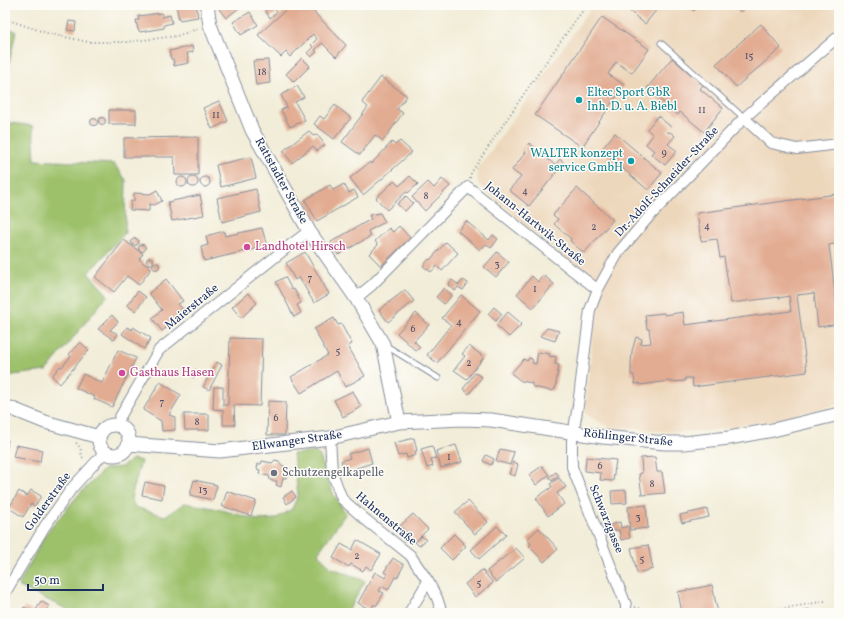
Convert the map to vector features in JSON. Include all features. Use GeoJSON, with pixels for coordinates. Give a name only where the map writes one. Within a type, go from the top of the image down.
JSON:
{"type":"FeatureCollection","features":[{"type":"Feature","properties":{"kind":"street","name":"Rattstadter Straße"},"geometry":{"type":"LineString","coordinates":[[207,5],[210,25],[252,130],[309,231],[356,298],[383,344],[399,422]]}},
{"type":"Feature","properties":{"kind":"street","name":"Dr.-Adolf-Schneider-Straße"},"geometry":{"type":"LineString","coordinates":[[573,432],[578,405],[590,310],[598,289],[618,253],[647,219],[744,118],[839,36]]}},
{"type":"Feature","properties":{"kind":"street"},"geometry":{"type":"LineString","coordinates":[[744,118],[771,143],[797,149],[839,144]]}},
{"type":"Feature","properties":{"kind":"street","name":"Johann-Hartwik-Straße"},"geometry":{"type":"LineString","coordinates":[[356,298],[372,285],[468,187],[571,270],[598,289]]}},
{"type":"Feature","properties":{"kind":"street","name":"Maierstraße"},"geometry":{"type":"LineString","coordinates":[[118,425],[120,417],[159,350],[309,231]]}},
{"type":"Feature","properties":{"kind":"street"},"geometry":{"type":"LineString","coordinates":[[5,406],[45,422],[99,437]]}},
{"type":"Feature","properties":{"kind":"street","name":"Röhlinger Straße"},"geometry":{"type":"LineString","coordinates":[[462,419],[491,420],[603,437],[665,443],[684,443],[729,438],[774,430],[839,414]]}},
{"type":"Feature","properties":{"kind":"street","name":"Ellwanger Straße"},"geometry":{"type":"LineString","coordinates":[[130,444],[220,451],[330,438],[399,422],[462,419]]}},
{"type":"Feature","properties":{"kind":"street"},"geometry":{"type":"LineString","coordinates":[[118,425],[127,432],[130,438],[130,444],[122,454],[116,456],[110,455],[101,448],[99,437],[106,427],[118,425]]}},
{"type":"Feature","properties":{"kind":"street","name":"Schwarzgasse"},"geometry":{"type":"LineString","coordinates":[[573,432],[572,467],[626,609]]}},
{"type":"Feature","properties":{"kind":"street","name":"Hahnenstraße"},"geometry":{"type":"LineString","coordinates":[[330,438],[332,472],[342,499],[410,555],[428,581],[437,598],[442,613]]}},
{"type":"Feature","properties":{"kind":"street","name":"Golderstraße"},"geometry":{"type":"LineString","coordinates":[[5,593],[44,526],[72,488],[105,452]]}},
{"type":"Feature","properties":{"kind":"street"},"geometry":{"type":"LineString","coordinates":[[409,613],[428,581]]}},
{"type":"Feature","properties":{"kind":"lane"},"geometry":{"type":"LineString","coordinates":[[661,43],[744,118]]}},
{"type":"Feature","properties":{"kind":"lane","name":"Rattstadter Straße"},"geometry":{"type":"LineString","coordinates":[[383,344],[438,378]]}},
{"type":"Feature","properties":{"kind":"path"},"geometry":{"type":"LineString","coordinates":[[468,187],[471,174],[483,155],[550,56],[587,5]]}},
{"type":"Feature","properties":{"kind":"path"},"geometry":{"type":"LineString","coordinates":[[5,19],[47,33],[88,42],[126,42],[177,36],[210,25]]}},
{"type":"Feature","properties":{"kind":"path"},"geometry":{"type":"LineString","coordinates":[[761,613],[825,601]]}},
{"type":"Feature","properties":{"kind":"path"},"geometry":{"type":"LineString","coordinates":[[626,609],[640,609],[653,613]]}},
{"type":"Feature","properties":{"kind":"path"},"geometry":{"type":"LineString","coordinates":[[640,609],[642,613]]}},
{"type":"Feature","properties":{"kind":"shaded area"},"geometry":{"type":"Polygon","coordinates":[[[593,5],[839,5],[839,404],[776,420],[706,431],[670,432],[610,427],[595,420],[585,413],[595,314],[603,282],[577,267],[478,184],[477,171],[593,5]]]}},
{"type":"Feature","properties":{"kind":"green space"},"geometry":{"type":"Polygon","coordinates":[[[5,28],[16,31],[5,82],[5,28]]]}},
{"type":"Feature","properties":{"kind":"green space"},"geometry":{"type":"Polygon","coordinates":[[[5,122],[33,126],[35,160],[114,164],[126,180],[125,233],[88,273],[108,295],[46,371],[5,376],[5,122]]]}},
{"type":"Feature","properties":{"kind":"green space"},"geometry":{"type":"Polygon","coordinates":[[[315,452],[320,456],[333,493],[346,513],[318,553],[330,567],[365,581],[347,613],[75,613],[18,586],[45,535],[80,493],[104,469],[121,467],[133,459],[141,461],[131,498],[135,507],[165,516],[185,503],[218,509],[258,520],[275,519],[292,509],[298,495],[293,454],[315,452]]]}},
{"type":"Feature","properties":{"kind":"building"},"geometry":{"type":"Polygon","coordinates":[[[142,5],[159,5],[159,6],[142,9],[142,5]]]}},
{"type":"Feature","properties":{"kind":"building"},"geometry":{"type":"Polygon","coordinates":[[[176,5],[196,5],[198,17],[179,20],[176,5]]]}},
{"type":"Feature","properties":{"kind":"building"},"geometry":{"type":"Polygon","coordinates":[[[216,5],[243,5],[226,18],[216,5]]]}},
{"type":"Feature","properties":{"kind":"building"},"geometry":{"type":"Polygon","coordinates":[[[272,5],[277,12],[270,18],[265,11],[272,5]]]}},
{"type":"Feature","properties":{"kind":"building"},"geometry":{"type":"Polygon","coordinates":[[[291,5],[307,5],[346,45],[336,57],[322,43],[315,50],[317,52],[311,57],[307,53],[313,47],[311,45],[317,39],[313,34],[290,57],[286,52],[281,57],[258,35],[291,5]]]}},
{"type":"Feature","properties":{"kind":"building"},"geometry":{"type":"Polygon","coordinates":[[[622,5],[655,5],[658,8],[645,24],[622,5]]]}},
{"type":"Feature","properties":{"kind":"building"},"geometry":{"type":"Polygon","coordinates":[[[687,5],[699,5],[694,11],[687,5]]]}},
{"type":"Feature","properties":{"kind":"building"},"geometry":{"type":"Polygon","coordinates":[[[734,5],[749,5],[740,12],[734,5]]]}},
{"type":"Feature","properties":{"kind":"building"},"geometry":{"type":"Polygon","coordinates":[[[250,12],[258,25],[241,35],[233,22],[250,12]]]}},
{"type":"Feature","properties":{"kind":"building"},"geometry":{"type":"Polygon","coordinates":[[[162,13],[162,17],[170,15],[172,23],[164,25],[164,28],[140,32],[138,30],[136,20],[139,20],[138,16],[162,13]]]}},
{"type":"Feature","properties":{"kind":"building","name":"Eltec Sport GbR Inh. D. u. A. Biebl"},"geometry":{"type":"Polygon","coordinates":[[[602,17],[649,49],[632,73],[616,62],[608,74],[624,85],[582,147],[535,115],[602,17]]]}},
{"type":"Feature","properties":{"kind":"building"},"geometry":{"type":"Polygon","coordinates":[[[69,21],[76,22],[75,31],[67,30],[69,21]]]}},
{"type":"Feature","properties":{"kind":"building"},"geometry":{"type":"Polygon","coordinates":[[[761,24],[781,48],[736,87],[716,64],[761,24]]]}},
{"type":"Feature","properties":{"kind":"building"},"geometry":{"type":"Polygon","coordinates":[[[192,46],[193,52],[187,53],[189,63],[174,66],[173,59],[171,59],[169,51],[192,46]]]}},
{"type":"Feature","properties":{"kind":"building"},"geometry":{"type":"Polygon","coordinates":[[[302,58],[310,66],[294,82],[286,74],[302,58]]]}},
{"type":"Feature","properties":{"kind":"building"},"geometry":{"type":"Polygon","coordinates":[[[672,58],[703,85],[700,89],[723,108],[704,132],[680,112],[678,115],[647,88],[672,58]]]}},
{"type":"Feature","properties":{"kind":"building"},"geometry":{"type":"Polygon","coordinates":[[[268,60],[270,83],[256,85],[253,61],[268,60]]]}},
{"type":"Feature","properties":{"kind":"building"},"geometry":{"type":"Polygon","coordinates":[[[381,77],[407,96],[397,109],[403,113],[383,141],[375,135],[360,155],[342,142],[368,107],[362,102],[381,77]]]}},
{"type":"Feature","properties":{"kind":"building"},"geometry":{"type":"Polygon","coordinates":[[[297,86],[304,97],[295,102],[305,120],[290,127],[281,110],[287,107],[281,95],[297,86]]]}},
{"type":"Feature","properties":{"kind":"building"},"geometry":{"type":"Polygon","coordinates":[[[219,101],[228,121],[212,129],[203,108],[219,101]]]}},
{"type":"Feature","properties":{"kind":"building"},"geometry":{"type":"Polygon","coordinates":[[[839,102],[839,112],[836,104],[839,102]]]}},
{"type":"Feature","properties":{"kind":"building"},"geometry":{"type":"Polygon","coordinates":[[[335,105],[351,118],[334,139],[314,124],[320,116],[324,119],[335,105]]]}},
{"type":"Feature","properties":{"kind":"building"},"geometry":{"type":"Polygon","coordinates":[[[109,110],[136,110],[136,124],[109,124],[109,110]]]}},
{"type":"Feature","properties":{"kind":"building"},"geometry":{"type":"Polygon","coordinates":[[[658,116],[671,127],[667,131],[675,136],[668,144],[677,151],[665,165],[651,154],[654,151],[646,144],[653,135],[647,129],[658,116]]]}},
{"type":"Feature","properties":{"kind":"building"},"geometry":{"type":"Polygon","coordinates":[[[102,117],[105,118],[105,124],[102,125],[99,124],[98,121],[99,118],[102,117]]]}},
{"type":"Feature","properties":{"kind":"building"},"geometry":{"type":"Polygon","coordinates":[[[94,118],[97,119],[97,125],[94,126],[91,125],[90,122],[91,119],[94,118]]]}},
{"type":"Feature","properties":{"kind":"building"},"geometry":{"type":"Polygon","coordinates":[[[309,131],[313,136],[317,134],[325,145],[317,151],[313,146],[292,163],[283,151],[309,131]]]}},
{"type":"Feature","properties":{"kind":"building","name":"WALTER konzept service GmbH"},"geometry":{"type":"Polygon","coordinates":[[[615,133],[662,173],[648,190],[601,150],[615,133]]]}},
{"type":"Feature","properties":{"kind":"building"},"geometry":{"type":"Polygon","coordinates":[[[198,137],[198,175],[175,175],[174,157],[124,157],[124,138],[198,137]]]}},
{"type":"Feature","properties":{"kind":"building"},"geometry":{"type":"Polygon","coordinates":[[[400,141],[412,152],[363,195],[350,178],[370,162],[371,164],[392,142],[395,145],[400,141]]]}},
{"type":"Feature","properties":{"kind":"building"},"geometry":{"type":"Polygon","coordinates":[[[529,143],[555,165],[560,159],[564,163],[529,206],[509,190],[521,177],[512,170],[526,152],[524,150],[529,143]]]}},
{"type":"Feature","properties":{"kind":"building"},"geometry":{"type":"Polygon","coordinates":[[[251,157],[256,178],[221,187],[216,165],[251,157]]]}},
{"type":"Feature","properties":{"kind":"building"},"geometry":{"type":"Polygon","coordinates":[[[410,176],[418,184],[408,193],[406,192],[387,210],[376,198],[394,181],[399,186],[410,176]]]}},
{"type":"Feature","properties":{"kind":"building"},"geometry":{"type":"Polygon","coordinates":[[[180,177],[184,177],[186,178],[186,186],[180,187],[177,184],[177,180],[180,177]]]}},
{"type":"Feature","properties":{"kind":"building"},"geometry":{"type":"Polygon","coordinates":[[[191,177],[195,177],[197,178],[197,186],[191,187],[188,184],[188,180],[191,177]]]}},
{"type":"Feature","properties":{"kind":"building"},"geometry":{"type":"Polygon","coordinates":[[[203,177],[207,177],[209,178],[209,186],[203,187],[200,184],[200,180],[203,177]]]}},
{"type":"Feature","properties":{"kind":"building"},"geometry":{"type":"Polygon","coordinates":[[[442,179],[450,186],[425,211],[412,197],[428,182],[434,188],[442,179]]]}},
{"type":"Feature","properties":{"kind":"building"},"geometry":{"type":"Polygon","coordinates":[[[344,184],[349,193],[354,190],[358,197],[317,221],[305,200],[330,185],[333,190],[344,184]]]}},
{"type":"Feature","properties":{"kind":"building"},"geometry":{"type":"Polygon","coordinates":[[[577,188],[613,220],[584,253],[554,224],[558,219],[553,215],[577,188]]]}},
{"type":"Feature","properties":{"kind":"building"},"geometry":{"type":"Polygon","coordinates":[[[256,189],[261,212],[222,222],[217,198],[256,189]]]}},
{"type":"Feature","properties":{"kind":"building"},"geometry":{"type":"Polygon","coordinates":[[[157,190],[162,201],[154,205],[149,204],[149,211],[130,210],[131,201],[134,201],[134,193],[150,194],[157,190]]]}},
{"type":"Feature","properties":{"kind":"building"},"geometry":{"type":"Polygon","coordinates":[[[837,194],[839,206],[839,243],[829,245],[839,324],[818,327],[814,293],[797,295],[807,372],[693,387],[692,378],[685,378],[685,381],[669,381],[640,385],[639,383],[635,384],[634,375],[631,375],[631,363],[632,351],[636,337],[642,339],[641,344],[651,343],[645,315],[664,313],[665,315],[683,312],[685,325],[791,311],[789,296],[731,303],[724,257],[720,258],[717,239],[701,241],[697,213],[837,194]]]}},
{"type":"Feature","properties":{"kind":"building"},"geometry":{"type":"Polygon","coordinates":[[[200,195],[204,215],[172,221],[168,202],[200,195]]]}},
{"type":"Feature","properties":{"kind":"building"},"geometry":{"type":"Polygon","coordinates":[[[406,196],[413,203],[405,211],[397,204],[406,196]]]}},
{"type":"Feature","properties":{"kind":"building"},"geometry":{"type":"Polygon","coordinates":[[[380,213],[385,222],[368,231],[371,236],[338,255],[331,242],[371,219],[369,215],[380,213]]]}},
{"type":"Feature","properties":{"kind":"building"},"geometry":{"type":"Polygon","coordinates":[[[466,221],[489,240],[493,235],[498,239],[491,248],[486,244],[480,250],[458,231],[466,221]]]}},
{"type":"Feature","properties":{"kind":"building"},"geometry":{"type":"Polygon","coordinates":[[[399,226],[410,238],[381,266],[369,254],[378,245],[375,241],[389,228],[393,232],[399,226]]]}},
{"type":"Feature","properties":{"kind":"building"},"geometry":{"type":"Polygon","coordinates":[[[262,228],[267,246],[204,261],[201,247],[208,245],[206,236],[224,231],[225,236],[262,228]]]}},
{"type":"Feature","properties":{"kind":"building"},"geometry":{"type":"Polygon","coordinates":[[[135,239],[138,242],[135,245],[132,242],[135,239]]]}},
{"type":"Feature","properties":{"kind":"building"},"geometry":{"type":"Polygon","coordinates":[[[124,240],[143,254],[139,259],[151,269],[139,285],[127,276],[114,292],[95,277],[124,240]]]}},
{"type":"Feature","properties":{"kind":"building"},"geometry":{"type":"Polygon","coordinates":[[[446,242],[458,253],[442,271],[437,266],[431,272],[423,266],[446,242]]]}},
{"type":"Feature","properties":{"kind":"building"},"geometry":{"type":"Polygon","coordinates":[[[142,245],[145,248],[142,251],[139,248],[142,245]]]}},
{"type":"Feature","properties":{"kind":"building"},"geometry":{"type":"Polygon","coordinates":[[[305,252],[329,294],[314,303],[299,277],[295,280],[286,263],[305,252]]]}},
{"type":"Feature","properties":{"kind":"building"},"geometry":{"type":"Polygon","coordinates":[[[497,252],[509,262],[496,277],[484,267],[497,252]]]}},
{"type":"Feature","properties":{"kind":"building"},"geometry":{"type":"Polygon","coordinates":[[[150,258],[153,261],[150,264],[147,261],[150,258]]]}},
{"type":"Feature","properties":{"kind":"building"},"geometry":{"type":"Polygon","coordinates":[[[156,263],[159,266],[156,269],[153,266],[156,263]]]}},
{"type":"Feature","properties":{"kind":"building"},"geometry":{"type":"Polygon","coordinates":[[[543,275],[554,284],[533,308],[517,294],[532,276],[538,282],[543,275]]]}},
{"type":"Feature","properties":{"kind":"building"},"geometry":{"type":"Polygon","coordinates":[[[285,277],[292,290],[294,289],[301,303],[297,305],[301,313],[294,317],[276,282],[285,277]]]}},
{"type":"Feature","properties":{"kind":"building"},"geometry":{"type":"Polygon","coordinates":[[[166,279],[183,301],[178,304],[186,313],[162,331],[152,318],[162,310],[149,293],[166,279]]]}},
{"type":"Feature","properties":{"kind":"building"},"geometry":{"type":"Polygon","coordinates":[[[452,280],[459,285],[463,280],[468,283],[463,290],[458,287],[455,291],[448,285],[452,280]]]}},
{"type":"Feature","properties":{"kind":"building"},"geometry":{"type":"Polygon","coordinates":[[[444,288],[452,295],[444,304],[436,297],[444,288]]]}},
{"type":"Feature","properties":{"kind":"building"},"geometry":{"type":"Polygon","coordinates":[[[405,290],[414,301],[388,322],[379,310],[405,290]]]}},
{"type":"Feature","properties":{"kind":"building"},"geometry":{"type":"Polygon","coordinates":[[[138,291],[146,297],[135,311],[127,305],[138,291]]]}},
{"type":"Feature","properties":{"kind":"building"},"geometry":{"type":"Polygon","coordinates":[[[248,293],[257,303],[241,318],[232,307],[248,293]]]}},
{"type":"Feature","properties":{"kind":"building"},"geometry":{"type":"Polygon","coordinates":[[[461,295],[480,311],[437,363],[427,355],[451,325],[442,318],[461,295]]]}},
{"type":"Feature","properties":{"kind":"building"},"geometry":{"type":"Polygon","coordinates":[[[494,307],[502,314],[496,321],[488,314],[494,307]]]}},
{"type":"Feature","properties":{"kind":"building"},"geometry":{"type":"Polygon","coordinates":[[[508,312],[522,324],[509,337],[496,325],[508,312]]]}},
{"type":"Feature","properties":{"kind":"building"},"geometry":{"type":"Polygon","coordinates":[[[416,313],[429,325],[414,341],[420,347],[416,351],[397,333],[416,313]]]}},
{"type":"Feature","properties":{"kind":"building"},"geometry":{"type":"Polygon","coordinates":[[[112,315],[118,322],[110,330],[118,334],[114,340],[98,329],[112,315]]]}},
{"type":"Feature","properties":{"kind":"building"},"geometry":{"type":"Polygon","coordinates":[[[334,318],[338,325],[341,324],[352,344],[348,346],[365,376],[345,387],[337,371],[301,393],[291,377],[328,355],[314,329],[334,318]]]}},
{"type":"Feature","properties":{"kind":"building"},"geometry":{"type":"Polygon","coordinates":[[[127,327],[132,330],[133,327],[151,338],[144,349],[122,334],[127,327]]]}},
{"type":"Feature","properties":{"kind":"building"},"geometry":{"type":"Polygon","coordinates":[[[547,328],[559,331],[555,341],[540,336],[547,328]]]}},
{"type":"Feature","properties":{"kind":"building"},"geometry":{"type":"Polygon","coordinates":[[[230,338],[262,339],[260,406],[234,405],[235,425],[223,425],[223,410],[213,409],[214,387],[223,387],[223,405],[228,405],[230,338]]]}},
{"type":"Feature","properties":{"kind":"building"},"geometry":{"type":"Polygon","coordinates":[[[80,342],[89,350],[60,384],[52,376],[60,366],[62,367],[71,356],[69,354],[80,342]]]}},
{"type":"Feature","properties":{"kind":"building"},"geometry":{"type":"Polygon","coordinates":[[[469,346],[484,357],[467,379],[454,370],[465,356],[462,354],[469,346]]]}},
{"type":"Feature","properties":{"kind":"building","name":"Gasthaus Hasen"},"geometry":{"type":"Polygon","coordinates":[[[118,350],[136,358],[112,407],[94,399],[95,397],[76,388],[83,374],[102,383],[118,350]]]}},
{"type":"Feature","properties":{"kind":"building"},"geometry":{"type":"Polygon","coordinates":[[[538,352],[550,354],[549,356],[556,357],[555,364],[559,365],[555,389],[552,391],[533,387],[532,383],[521,381],[511,373],[524,359],[527,361],[529,358],[532,359],[532,363],[536,364],[538,352]]]}},
{"type":"Feature","properties":{"kind":"building"},"geometry":{"type":"Polygon","coordinates":[[[217,362],[222,365],[209,390],[203,387],[217,362]]]}},
{"type":"Feature","properties":{"kind":"building"},"geometry":{"type":"Polygon","coordinates":[[[195,369],[198,375],[193,378],[190,372],[195,369]]]}},
{"type":"Feature","properties":{"kind":"building"},"geometry":{"type":"Polygon","coordinates":[[[475,373],[482,377],[469,394],[463,389],[475,373]]]}},
{"type":"Feature","properties":{"kind":"building"},"geometry":{"type":"Polygon","coordinates":[[[160,382],[181,395],[169,415],[175,417],[175,430],[162,431],[161,421],[143,410],[160,382]]]}},
{"type":"Feature","properties":{"kind":"building"},"geometry":{"type":"Polygon","coordinates":[[[353,391],[361,407],[343,417],[334,400],[353,391]]]}},
{"type":"Feature","properties":{"kind":"building"},"geometry":{"type":"Polygon","coordinates":[[[268,401],[286,402],[285,435],[267,435],[268,401]]]}},
{"type":"Feature","properties":{"kind":"building"},"geometry":{"type":"Polygon","coordinates":[[[184,414],[209,414],[209,430],[185,430],[184,414]]]}},
{"type":"Feature","properties":{"kind":"building"},"geometry":{"type":"Polygon","coordinates":[[[414,438],[417,451],[415,451],[416,455],[407,458],[406,454],[398,456],[394,443],[414,438]]]}},
{"type":"Feature","properties":{"kind":"building"},"geometry":{"type":"Polygon","coordinates":[[[5,440],[8,440],[6,452],[5,452],[5,440]]]}},
{"type":"Feature","properties":{"kind":"building"},"geometry":{"type":"Polygon","coordinates":[[[16,445],[42,450],[40,462],[13,457],[16,445]]]}},
{"type":"Feature","properties":{"kind":"building"},"geometry":{"type":"Polygon","coordinates":[[[456,445],[462,462],[441,468],[436,451],[456,445]]]}},
{"type":"Feature","properties":{"kind":"building"},"geometry":{"type":"Polygon","coordinates":[[[432,446],[436,458],[431,459],[433,466],[427,468],[421,449],[432,446]]]}},
{"type":"Feature","properties":{"kind":"building"},"geometry":{"type":"Polygon","coordinates":[[[368,448],[372,463],[344,472],[341,461],[350,458],[348,454],[368,448]]]}},
{"type":"Feature","properties":{"kind":"building"},"geometry":{"type":"Polygon","coordinates":[[[500,449],[514,452],[510,465],[496,461],[500,449]]]}},
{"type":"Feature","properties":{"kind":"building"},"geometry":{"type":"Polygon","coordinates":[[[486,455],[494,459],[491,465],[483,461],[486,455]]]}},
{"type":"Feature","properties":{"kind":"building"},"geometry":{"type":"Polygon","coordinates":[[[586,457],[616,460],[613,481],[600,480],[601,473],[585,471],[586,457]]]}},
{"type":"Feature","properties":{"kind":"building"},"geometry":{"type":"Polygon","coordinates":[[[655,457],[657,472],[662,472],[665,493],[642,495],[639,474],[642,473],[641,458],[655,457]]]}},
{"type":"Feature","properties":{"kind":"building","name":"Schutzengelkapelle"},"geometry":{"type":"Polygon","coordinates":[[[275,460],[279,461],[281,465],[286,467],[289,471],[288,476],[283,478],[281,487],[276,485],[277,481],[270,480],[269,476],[259,474],[260,470],[257,469],[258,464],[261,464],[262,461],[272,463],[275,460]]]}},
{"type":"Feature","properties":{"kind":"building"},"geometry":{"type":"Polygon","coordinates":[[[513,462],[518,464],[515,476],[509,474],[513,462]]]}},
{"type":"Feature","properties":{"kind":"building"},"geometry":{"type":"Polygon","coordinates":[[[542,466],[549,475],[536,485],[529,475],[542,466]]]}},
{"type":"Feature","properties":{"kind":"building"},"geometry":{"type":"Polygon","coordinates":[[[556,472],[559,476],[552,481],[549,477],[556,472]]]}},
{"type":"Feature","properties":{"kind":"building"},"geometry":{"type":"Polygon","coordinates":[[[559,478],[566,487],[557,493],[564,504],[548,516],[536,498],[552,487],[550,484],[559,478]]]}},
{"type":"Feature","properties":{"kind":"building"},"geometry":{"type":"Polygon","coordinates":[[[194,480],[217,485],[213,500],[190,495],[194,480]]]}},
{"type":"Feature","properties":{"kind":"building"},"geometry":{"type":"Polygon","coordinates":[[[145,482],[164,486],[162,499],[142,495],[145,482]]]}},
{"type":"Feature","properties":{"kind":"building"},"geometry":{"type":"Polygon","coordinates":[[[31,490],[41,496],[35,506],[31,504],[23,517],[9,508],[19,491],[27,496],[31,490]]]}},
{"type":"Feature","properties":{"kind":"building"},"geometry":{"type":"Polygon","coordinates":[[[626,490],[627,503],[612,504],[611,491],[626,490]]]}},
{"type":"Feature","properties":{"kind":"building"},"geometry":{"type":"Polygon","coordinates":[[[227,491],[256,501],[251,516],[222,506],[227,491]]]}},
{"type":"Feature","properties":{"kind":"building"},"geometry":{"type":"Polygon","coordinates":[[[292,491],[296,497],[287,504],[283,497],[292,491]]]}},
{"type":"Feature","properties":{"kind":"building"},"geometry":{"type":"Polygon","coordinates":[[[468,501],[488,522],[475,534],[455,512],[468,501]]]}},
{"type":"Feature","properties":{"kind":"building"},"geometry":{"type":"Polygon","coordinates":[[[646,505],[648,528],[630,530],[628,507],[646,505]]]}},
{"type":"Feature","properties":{"kind":"building"},"geometry":{"type":"Polygon","coordinates":[[[707,509],[709,517],[682,523],[680,515],[707,509]]]}},
{"type":"Feature","properties":{"kind":"building"},"geometry":{"type":"Polygon","coordinates":[[[413,514],[428,529],[415,542],[400,526],[413,514]]]}},
{"type":"Feature","properties":{"kind":"building"},"geometry":{"type":"Polygon","coordinates":[[[620,522],[621,528],[628,526],[630,538],[621,540],[619,530],[611,531],[610,525],[620,522]]]}},
{"type":"Feature","properties":{"kind":"building"},"geometry":{"type":"Polygon","coordinates":[[[497,526],[506,535],[479,559],[471,550],[497,526]]]}},
{"type":"Feature","properties":{"kind":"building"},"geometry":{"type":"Polygon","coordinates":[[[539,528],[558,549],[544,562],[529,546],[531,544],[527,539],[539,528]]]}},
{"type":"Feature","properties":{"kind":"building"},"geometry":{"type":"Polygon","coordinates":[[[454,534],[466,546],[452,560],[440,548],[454,534]]]}},
{"type":"Feature","properties":{"kind":"building"},"geometry":{"type":"Polygon","coordinates":[[[422,536],[426,540],[419,546],[415,542],[422,536]]]}},
{"type":"Feature","properties":{"kind":"building"},"geometry":{"type":"Polygon","coordinates":[[[357,540],[381,554],[371,570],[366,566],[363,571],[351,564],[349,567],[333,558],[341,544],[352,550],[357,540]]]}},
{"type":"Feature","properties":{"kind":"building"},"geometry":{"type":"Polygon","coordinates":[[[648,545],[653,569],[637,573],[631,548],[648,545]]]}},
{"type":"Feature","properties":{"kind":"building"},"geometry":{"type":"Polygon","coordinates":[[[516,548],[525,558],[496,582],[487,571],[516,548]]]}},
{"type":"Feature","properties":{"kind":"building"},"geometry":{"type":"Polygon","coordinates":[[[393,558],[404,565],[388,590],[382,586],[379,591],[384,593],[376,606],[374,604],[371,610],[358,603],[375,572],[385,578],[387,574],[384,572],[393,558]]]}},
{"type":"Feature","properties":{"kind":"building"},"geometry":{"type":"Polygon","coordinates":[[[482,570],[493,583],[475,597],[465,584],[482,570]]]}},
{"type":"Feature","properties":{"kind":"building"},"geometry":{"type":"Polygon","coordinates":[[[712,585],[718,613],[682,613],[678,592],[712,585]]]}},
{"type":"Feature","properties":{"kind":"building"},"geometry":{"type":"Polygon","coordinates":[[[41,601],[49,606],[46,612],[48,613],[21,613],[24,607],[35,612],[41,601]]]}},
{"type":"Feature","properties":{"kind":"building"},"geometry":{"type":"Polygon","coordinates":[[[809,609],[810,613],[799,613],[809,609]]]}},
{"type":"Feature","properties":{"kind":"place","name":"Eltec Sport GbR Inh. D. u. A. Biebl"},"geometry":{"type":"Point","coordinates":[579,100]}},
{"type":"Feature","properties":{"kind":"place","name":"WALTER konzept service GmbH"},"geometry":{"type":"Point","coordinates":[631,161]}},
{"type":"Feature","properties":{"kind":"place","name":"Landhotel Hirsch"},"geometry":{"type":"Point","coordinates":[247,247]}},
{"type":"Feature","properties":{"kind":"place","name":"Gasthaus Hasen"},"geometry":{"type":"Point","coordinates":[122,373]}},
{"type":"Feature","properties":{"kind":"place","name":"Schutzengelkapelle"},"geometry":{"type":"Point","coordinates":[274,473]}}]}
